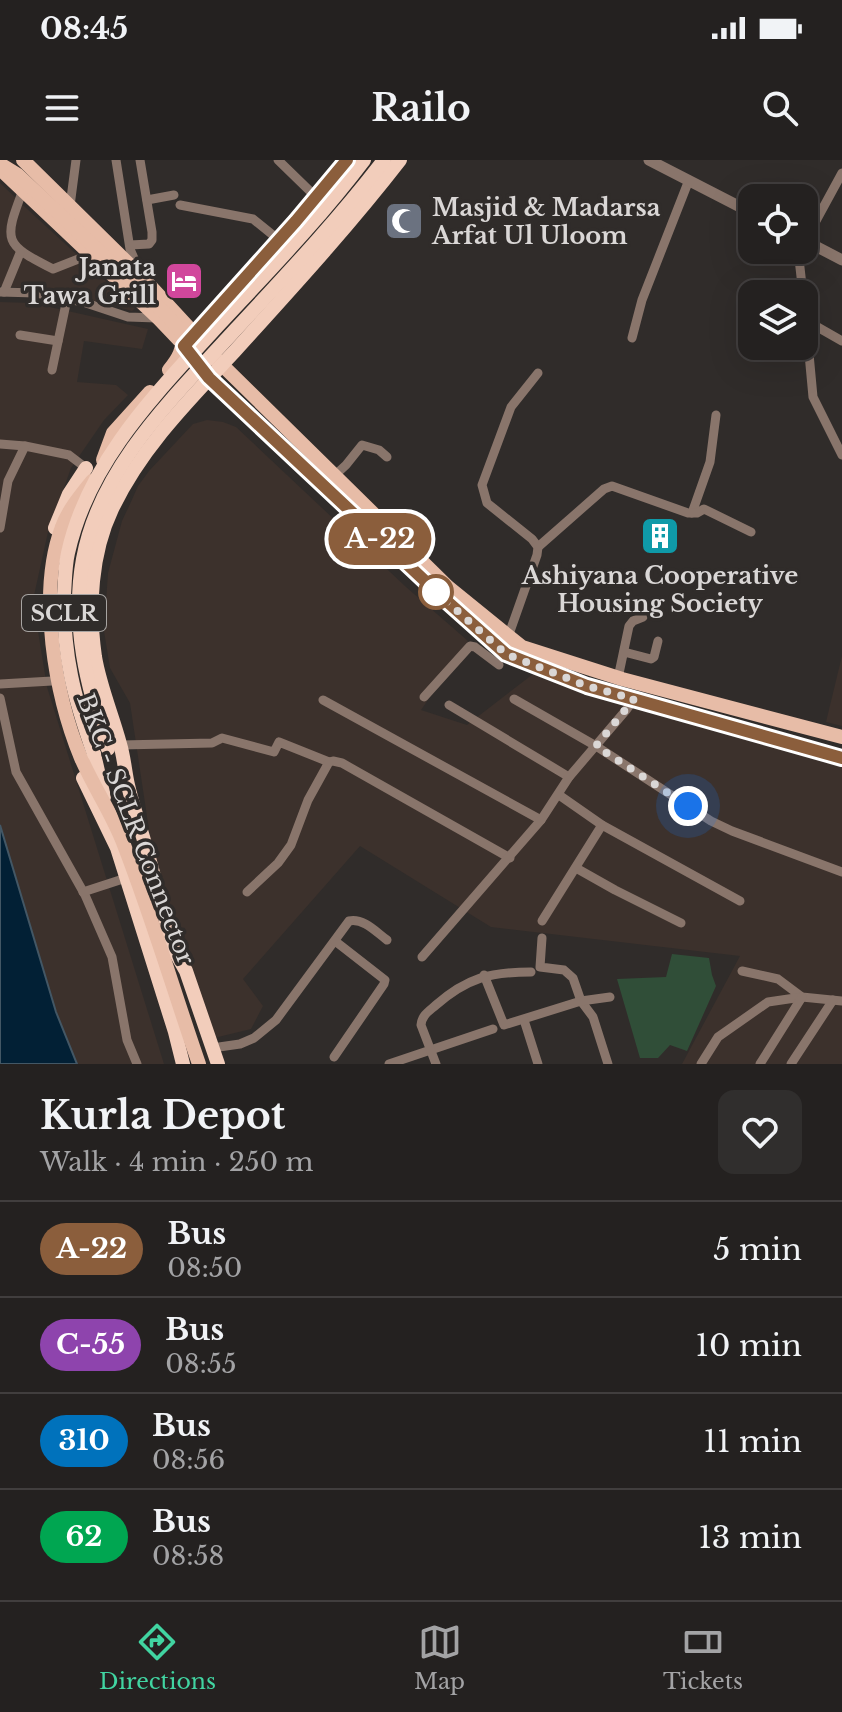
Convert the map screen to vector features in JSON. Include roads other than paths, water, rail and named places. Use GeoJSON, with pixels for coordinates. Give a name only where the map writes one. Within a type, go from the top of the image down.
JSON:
{"type":"FeatureCollection","features":[{"type":"Feature","properties":{"kind":"highway"},"geometry":{"type":"LineString","coordinates":[[184,346],[347,160]]}},
{"type":"Feature","properties":{"kind":"highway","name":"SCLR"},"geometry":{"type":"LineString","coordinates":[[185,1064],[117,848],[67,660],[64,610],[67,555],[92,471],[145,407],[306,230],[364,160]]}},
{"type":"Feature","properties":{"kind":"highway","name":"SCLR"},"geometry":{"type":"LineString","coordinates":[[218,1064],[186,971],[173,948],[144,839],[114,747],[88,683],[80,633],[83,558],[99,506],[125,460],[157,417],[356,197],[384,160]]}},
{"type":"Feature","properties":{"kind":"highway"},"geometry":{"type":"LineString","coordinates":[[114,747],[93,632],[96,561],[111,511],[136,467],[167,425],[315,262],[400,160]]}},
{"type":"Feature","properties":{"kind":"highway"},"geometry":{"type":"LineString","coordinates":[[282,236],[315,262]]}},
{"type":"Feature","properties":{"kind":"highway"},"geometry":{"type":"LineString","coordinates":[[92,471],[69,494],[49,552],[45,580],[46,636],[52,681],[75,761],[117,848]]}},
{"type":"Feature","properties":{"kind":"highway"},"geometry":{"type":"LineString","coordinates":[[59,517],[103,534]]}},
{"type":"Feature","properties":{"kind":"highway"},"geometry":{"type":"LineString","coordinates":[[173,948],[209,1064]]}},
{"type":"Feature","properties":{"kind":"main road"},"geometry":{"type":"LineString","coordinates":[[23,160],[142,277],[195,333],[221,366],[334,476],[343,495]]}},
{"type":"Feature","properties":{"kind":"main road"},"geometry":{"type":"LineString","coordinates":[[0,166],[159,319],[225,394],[448,587],[506,654],[574,681],[842,758]]}},
{"type":"Feature","properties":{"kind":"main road","name":"BKC - SCLR Connector"},"geometry":{"type":"LineString","coordinates":[[0,166],[18,175],[167,315],[183,334],[183,349],[178,359],[113,433],[62,525],[55,553],[51,610],[54,662],[81,759],[124,843],[199,1064]]}},
{"type":"Feature","properties":{"kind":"main road"},"geometry":{"type":"LineString","coordinates":[[225,394],[237,381]]}},
{"type":"Feature","properties":{"kind":"main road"},"geometry":{"type":"LineString","coordinates":[[496,645],[522,647],[618,678],[842,737]]}},
{"type":"Feature","properties":{"kind":"street"},"geometry":{"type":"LineString","coordinates":[[70,206],[76,160]]}},
{"type":"Feature","properties":{"kind":"street"},"geometry":{"type":"LineString","coordinates":[[116,160],[130,245],[142,277]]}},
{"type":"Feature","properties":{"kind":"street"},"geometry":{"type":"LineString","coordinates":[[130,245],[149,244],[152,240],[140,160]]}},
{"type":"Feature","properties":{"kind":"street"},"geometry":{"type":"LineString","coordinates":[[278,160],[316,197]]}},
{"type":"Feature","properties":{"kind":"street"},"geometry":{"type":"LineString","coordinates":[[649,160],[738,206]]}},
{"type":"Feature","properties":{"kind":"street"},"geometry":{"type":"LineString","coordinates":[[818,216],[842,173]]}},
{"type":"Feature","properties":{"kind":"street"},"geometry":{"type":"LineString","coordinates":[[632,338],[642,300],[689,180]]}},
{"type":"Feature","properties":{"kind":"street"},"geometry":{"type":"LineString","coordinates":[[23,190],[13,218],[10,239],[20,253],[53,269],[91,254]]}},
{"type":"Feature","properties":{"kind":"street"},"geometry":{"type":"LineString","coordinates":[[147,200],[177,200],[253,219],[282,236]]}},
{"type":"Feature","properties":{"kind":"street"},"geometry":{"type":"LineString","coordinates":[[818,250],[842,260]]}},
{"type":"Feature","properties":{"kind":"street"},"geometry":{"type":"LineString","coordinates":[[20,253],[2,292],[36,293],[128,317],[159,319]]}},
{"type":"Feature","properties":{"kind":"street"},"geometry":{"type":"LineString","coordinates":[[52,370],[67,299]]}},
{"type":"Feature","properties":{"kind":"street"},"geometry":{"type":"LineString","coordinates":[[818,327],[842,341]]}},
{"type":"Feature","properties":{"kind":"street"},"geometry":{"type":"LineString","coordinates":[[20,335],[58,341]]}},
{"type":"Feature","properties":{"kind":"street"},"geometry":{"type":"LineString","coordinates":[[810,360],[813,397],[842,455]]}},
{"type":"Feature","properties":{"kind":"street"},"geometry":{"type":"LineString","coordinates":[[538,373],[511,407],[482,485],[487,503],[538,547]]}},
{"type":"Feature","properties":{"kind":"street"},"geometry":{"type":"LineString","coordinates":[[692,513],[710,462],[716,415]]}},
{"type":"Feature","properties":{"kind":"street"},"geometry":{"type":"LineString","coordinates":[[0,444],[69,455],[92,471]]}},
{"type":"Feature","properties":{"kind":"street"},"geometry":{"type":"LineString","coordinates":[[334,476],[362,445],[379,450],[387,457]]}},
{"type":"Feature","properties":{"kind":"street"},"geometry":{"type":"LineString","coordinates":[[0,528],[8,481],[25,446]]}},
{"type":"Feature","properties":{"kind":"street"},"geometry":{"type":"LineString","coordinates":[[499,665],[496,645],[538,547],[604,489],[612,486],[692,513],[704,509],[751,532]]}},
{"type":"Feature","properties":{"kind":"street"},"geometry":{"type":"LineString","coordinates":[[618,678],[629,626],[643,617],[647,604]]}},
{"type":"Feature","properties":{"kind":"street"},"geometry":{"type":"LineString","coordinates":[[624,652],[651,659],[658,641]]}},
{"type":"Feature","properties":{"kind":"street"},"geometry":{"type":"LineString","coordinates":[[424,697],[467,647],[496,645]]}},
{"type":"Feature","properties":{"kind":"street"},"geometry":{"type":"LineString","coordinates":[[0,684],[52,681]]}},
{"type":"Feature","properties":{"kind":"street"},"geometry":{"type":"LineString","coordinates":[[0,698],[16,772],[83,892],[112,957],[127,1040],[137,1064]]}},
{"type":"Feature","properties":{"kind":"street"},"geometry":{"type":"LineString","coordinates":[[514,699],[596,746],[711,821],[842,872]]}},
{"type":"Feature","properties":{"kind":"street"},"geometry":{"type":"LineString","coordinates":[[422,957],[510,858],[541,820],[569,777],[634,699]]}},
{"type":"Feature","properties":{"kind":"street"},"geometry":{"type":"LineString","coordinates":[[323,700],[541,820]]}},
{"type":"Feature","properties":{"kind":"street"},"geometry":{"type":"LineString","coordinates":[[449,705],[569,777]]}},
{"type":"Feature","properties":{"kind":"street"},"geometry":{"type":"LineString","coordinates":[[114,747],[212,743],[222,738],[274,752],[279,742],[329,762],[342,763],[510,858]]}},
{"type":"Feature","properties":{"kind":"street"},"geometry":{"type":"LineString","coordinates":[[247,892],[278,863],[291,845],[308,800],[329,762]]}},
{"type":"Feature","properties":{"kind":"street"},"geometry":{"type":"LineString","coordinates":[[559,795],[602,825],[740,901]]}},
{"type":"Feature","properties":{"kind":"street"},"geometry":{"type":"LineString","coordinates":[[542,921],[602,825]]}},
{"type":"Feature","properties":{"kind":"street"},"geometry":{"type":"LineString","coordinates":[[576,868],[681,923]]}},
{"type":"Feature","properties":{"kind":"street"},"geometry":{"type":"LineString","coordinates":[[83,892],[126,878]]}},
{"type":"Feature","properties":{"kind":"street"},"geometry":{"type":"LineString","coordinates":[[212,1048],[240,1044],[254,1038],[276,1020],[349,921],[366,924],[387,940]]}},
{"type":"Feature","properties":{"kind":"street"},"geometry":{"type":"LineString","coordinates":[[542,938],[540,967],[564,970],[573,978],[581,1001],[593,1017],[608,1064]]}},
{"type":"Feature","properties":{"kind":"street"},"geometry":{"type":"LineString","coordinates":[[334,1057],[385,980],[335,941]]}},
{"type":"Feature","properties":{"kind":"street"},"geometry":{"type":"LineString","coordinates":[[742,971],[778,979],[802,997]]}},
{"type":"Feature","properties":{"kind":"street"},"geometry":{"type":"LineString","coordinates":[[436,1064],[421,1025],[425,1014],[452,990],[468,981],[484,975],[531,972]]}},
{"type":"Feature","properties":{"kind":"street"},"geometry":{"type":"LineString","coordinates":[[484,975],[502,1023],[507,1025],[581,1001],[610,997]]}},
{"type":"Feature","properties":{"kind":"street"},"geometry":{"type":"LineString","coordinates":[[760,1064],[802,997]]}},
{"type":"Feature","properties":{"kind":"street"},"geometry":{"type":"LineString","coordinates":[[701,1064],[718,1037],[768,1002],[802,997],[837,1000]]}},
{"type":"Feature","properties":{"kind":"street"},"geometry":{"type":"LineString","coordinates":[[791,1064],[837,1000]]}},
{"type":"Feature","properties":{"kind":"street"},"geometry":{"type":"LineString","coordinates":[[524,1020],[538,1064]]}},
{"type":"Feature","properties":{"kind":"street"},"geometry":{"type":"LineString","coordinates":[[389,1064],[493,1029]]}},
{"type":"Feature","properties":{"kind":"water"},"geometry":{"type":"Polygon","coordinates":[[[0,825],[56,1012],[77,1064],[0,1064],[0,825]]]}},
{"type":"Feature","properties":{"kind":"place","name":"Masjid & Madarsa Arfat Ul Uloom"},"geometry":{"type":"Point","coordinates":[404,221]}},
{"type":"Feature","properties":{"kind":"place","name":"Janata Tawa Grill"},"geometry":{"type":"Point","coordinates":[184,281]}},
{"type":"Feature","properties":{"kind":"place","name":"Ashiyana Cooperative Housing Society"},"geometry":{"type":"Point","coordinates":[660,536]}}]}
